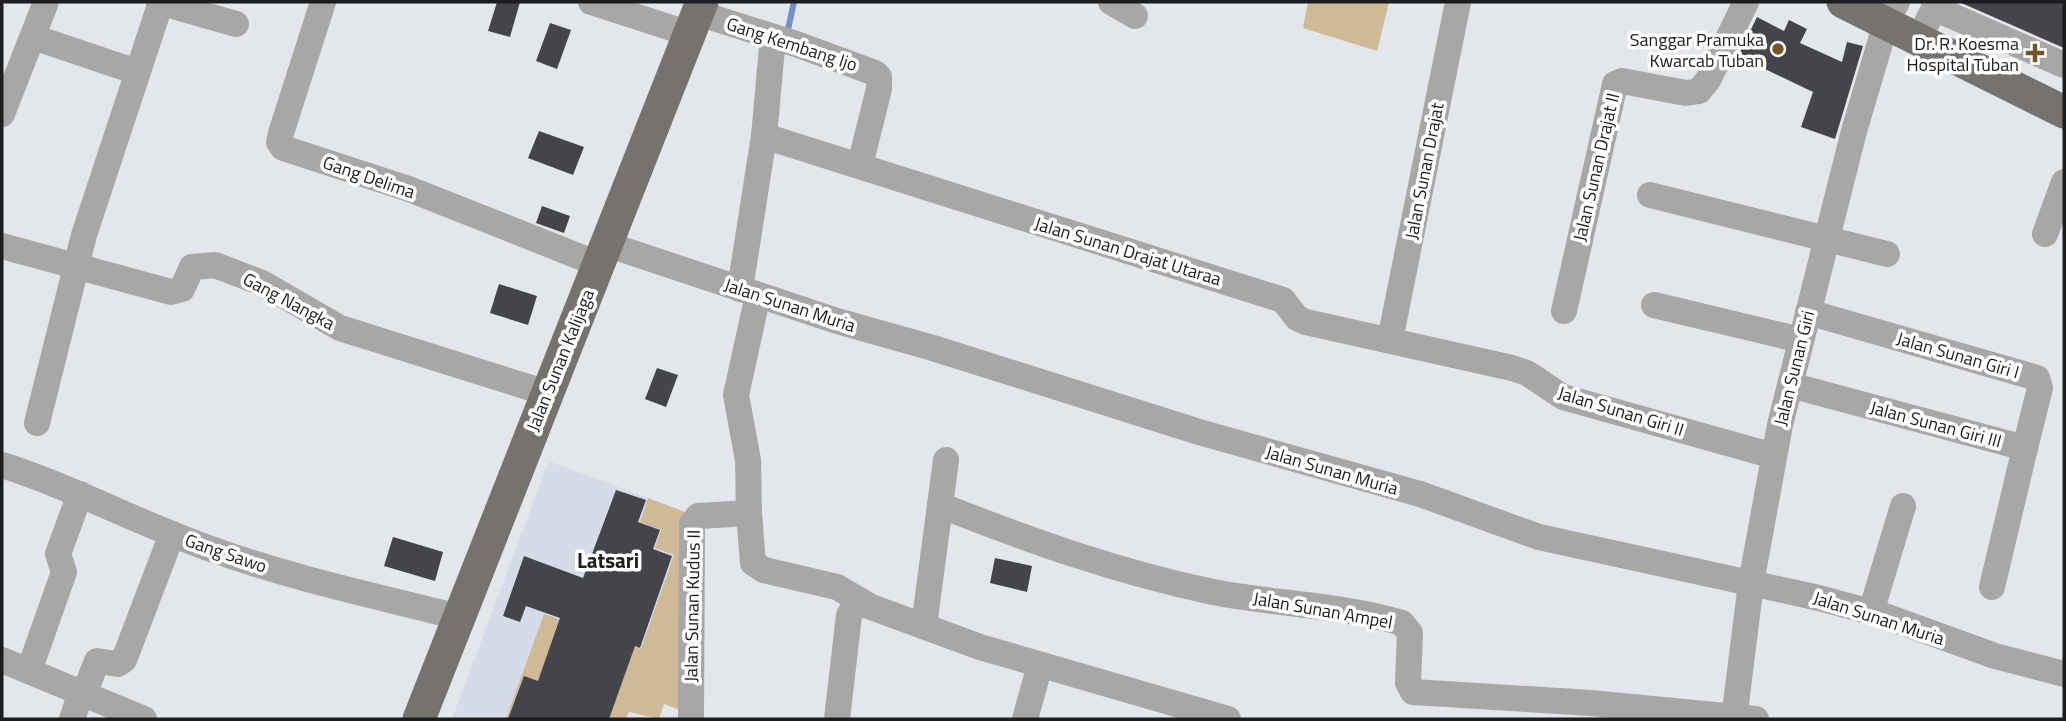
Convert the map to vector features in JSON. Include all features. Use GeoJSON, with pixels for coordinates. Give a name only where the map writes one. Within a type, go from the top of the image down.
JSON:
{"type":"FeatureCollection","features":[{"type":"Feature","properties":{"kind":"main road"},"geometry":{"type":"LineString","coordinates":[[1843,2],[1902,24],[2064,112]]}},
{"type":"Feature","properties":{"kind":"main road","name":"Jalan Sunan Kalijaga"},"geometry":{"type":"LineString","coordinates":[[419,719],[697,16]]}},
{"type":"Feature","properties":{"kind":"street"},"geometry":{"type":"LineString","coordinates":[[2,114],[46,2]]}},
{"type":"Feature","properties":{"kind":"street"},"geometry":{"type":"LineString","coordinates":[[37,423],[76,268],[160,2],[236,24]]}},
{"type":"Feature","properties":{"kind":"street","name":"Gang Delima"},"geometry":{"type":"LineString","coordinates":[[323,2],[281,133],[279,142],[283,148],[602,254]]}},
{"type":"Feature","properties":{"kind":"street","name":"Gang Kembang Ijo"},"geometry":{"type":"LineString","coordinates":[[591,2],[697,16],[782,40],[869,70],[878,77],[879,89],[860,165]]}},
{"type":"Feature","properties":{"kind":"street"},"geometry":{"type":"LineString","coordinates":[[1111,2],[1135,16]]}},
{"type":"Feature","properties":{"kind":"street","name":"Jalan Sunan Drajat"},"geometry":{"type":"LineString","coordinates":[[1390,340],[1458,2]]}},
{"type":"Feature","properties":{"kind":"street","name":"Jalan Sunan Drajat II"},"geometry":{"type":"LineString","coordinates":[[1564,311],[1615,83],[1622,80],[1686,93],[1699,91],[1708,80],[1746,2]]}},
{"type":"Feature","properties":{"kind":"street"},"geometry":{"type":"LineString","coordinates":[[1930,4],[2064,65]]}},
{"type":"Feature","properties":{"kind":"street","name":"Jalan Sunan Giri"},"geometry":{"type":"LineString","coordinates":[[1741,718],[1751,583],[1774,456],[1827,238],[1902,24],[1930,4]]}},
{"type":"Feature","properties":{"kind":"street"},"geometry":{"type":"LineString","coordinates":[[33,37],[137,72]]}},
{"type":"Feature","properties":{"kind":"street"},"geometry":{"type":"LineString","coordinates":[[782,40],[764,136],[736,395],[748,460],[753,564],[837,587],[866,604],[1040,665],[1228,719]]}},
{"type":"Feature","properties":{"kind":"street","name":"Jalan Sunan Drajat Utaraa"},"geometry":{"type":"LineString","coordinates":[[764,136],[1283,300],[1297,318],[1306,322],[1390,340]]}},
{"type":"Feature","properties":{"kind":"street"},"geometry":{"type":"LineString","coordinates":[[2045,234],[2064,182]]}},
{"type":"Feature","properties":{"kind":"street"},"geometry":{"type":"LineString","coordinates":[[1650,195],[1887,254]]}},
{"type":"Feature","properties":{"kind":"street","name":"Gang Nangka"},"geometry":{"type":"LineString","coordinates":[[2,246],[76,268],[176,292],[182,289],[192,267],[202,264],[215,265],[262,283],[340,328],[547,393]]}},
{"type":"Feature","properties":{"kind":"street","name":"Jalan Sunan Muria"},"geometry":{"type":"LineString","coordinates":[[602,254],[749,292],[1199,432],[1420,494],[1539,537],[1871,612],[1995,656],[2064,674]]}},
{"type":"Feature","properties":{"kind":"street"},"geometry":{"type":"LineString","coordinates":[[1654,305],[1801,340]]}},
{"type":"Feature","properties":{"kind":"street","name":"Jalan Sunan Giri I"},"geometry":{"type":"LineString","coordinates":[[1808,313],[2034,376],[2040,382],[2040,387],[2025,448]]}},
{"type":"Feature","properties":{"kind":"street","name":"Jalan Sunan Giri II"},"geometry":{"type":"LineString","coordinates":[[1390,340],[1512,368],[1570,399],[1774,456]]}},
{"type":"Feature","properties":{"kind":"street","name":"Jalan Sunan Giri III"},"geometry":{"type":"LineString","coordinates":[[1790,385],[2025,448],[1992,587]]}},
{"type":"Feature","properties":{"kind":"street"},"geometry":{"type":"LineString","coordinates":[[924,626],[946,460]]}},
{"type":"Feature","properties":{"kind":"street","name":"Gang Sawo"},"geometry":{"type":"LineString","coordinates":[[2,465],[80,494],[172,534],[282,571],[459,617]]}},
{"type":"Feature","properties":{"kind":"street"},"geometry":{"type":"LineString","coordinates":[[29,671],[64,572],[58,554],[80,494]]}},
{"type":"Feature","properties":{"kind":"street","name":"Jalan Sunan Ampel"},"geometry":{"type":"LineString","coordinates":[[940,505],[1064,552],[1203,589],[1402,623],[1410,633],[1410,690],[1445,707],[1591,703],[1741,718]]}},
{"type":"Feature","properties":{"kind":"street"},"geometry":{"type":"LineString","coordinates":[[1871,612],[1903,506]]}},
{"type":"Feature","properties":{"kind":"street","name":"Jalan Sunan Kudus II"},"geometry":{"type":"LineString","coordinates":[[691,719],[692,524],[698,516],[749,513]]}},
{"type":"Feature","properties":{"kind":"street"},"geometry":{"type":"LineString","coordinates":[[72,719],[97,660],[118,664],[124,660],[172,534]]}},
{"type":"Feature","properties":{"kind":"street"},"geometry":{"type":"LineString","coordinates":[[837,719],[849,615],[855,606],[866,604]]}},
{"type":"Feature","properties":{"kind":"street"},"geometry":{"type":"LineString","coordinates":[[2,660],[144,719]]}},
{"type":"Feature","properties":{"kind":"street"},"geometry":{"type":"LineString","coordinates":[[1025,719],[1040,665]]}},
{"type":"Feature","properties":{"kind":"shaded area"},"geometry":{"type":"Polygon","coordinates":[[[1308,2],[1389,2],[1377,51],[1303,28],[1308,2]]]}},
{"type":"Feature","properties":{"kind":"shaded area"},"geometry":{"type":"Polygon","coordinates":[[[549,461],[685,512],[685,665],[651,654],[626,719],[452,719],[549,461]]]}},
{"type":"Feature","properties":{"kind":"shaded area"},"geometry":{"type":"Polygon","coordinates":[[[648,498],[685,512],[685,712],[664,704],[659,719],[629,712],[626,719],[506,719],[544,614],[641,649],[674,555],[655,548],[661,530],[640,522],[648,498]]]}},
{"type":"Feature","properties":{"kind":"building"},"geometry":{"type":"Polygon","coordinates":[[[497,2],[520,2],[510,37],[488,31],[497,2]]]}},
{"type":"Feature","properties":{"kind":"building"},"geometry":{"type":"Polygon","coordinates":[[[1959,2],[2064,2],[2064,48],[1959,2]]]}},
{"type":"Feature","properties":{"kind":"building"},"geometry":{"type":"Polygon","coordinates":[[[1757,17],[1784,31],[1789,20],[1807,29],[1800,43],[1842,62],[1847,42],[1863,46],[1835,139],[1801,127],[1813,92],[1738,56],[1757,17]]]}},
{"type":"Feature","properties":{"kind":"building"},"geometry":{"type":"Polygon","coordinates":[[[550,23],[571,30],[557,69],[536,61],[550,23]]]}},
{"type":"Feature","properties":{"kind":"building"},"geometry":{"type":"Polygon","coordinates":[[[539,131],[584,147],[573,175],[528,158],[539,131]]]}},
{"type":"Feature","properties":{"kind":"building"},"geometry":{"type":"Polygon","coordinates":[[[542,206],[570,216],[564,233],[536,223],[542,206]]]}},
{"type":"Feature","properties":{"kind":"building"},"geometry":{"type":"Polygon","coordinates":[[[499,284],[537,296],[528,325],[490,313],[499,284]]]}},
{"type":"Feature","properties":{"kind":"building"},"geometry":{"type":"Polygon","coordinates":[[[657,368],[678,375],[666,407],[645,399],[657,368]]]}},
{"type":"Feature","properties":{"kind":"building"},"geometry":{"type":"Polygon","coordinates":[[[616,490],[646,500],[638,522],[660,530],[653,549],[672,556],[640,648],[635,646],[609,719],[508,719],[524,676],[538,681],[560,618],[526,606],[520,622],[503,616],[524,556],[583,578],[616,490]]]}},
{"type":"Feature","properties":{"kind":"building"},"geometry":{"type":"Polygon","coordinates":[[[393,537],[443,552],[435,581],[384,566],[393,537]]]}},
{"type":"Feature","properties":{"kind":"building"},"geometry":{"type":"Polygon","coordinates":[[[995,558],[1032,566],[1027,592],[990,583],[995,558]]]}},
{"type":"Feature","properties":{"kind":"waterway"},"geometry":{"type":"LineString","coordinates":[[787,34],[794,2]]}},
{"type":"Feature","properties":{"kind":"place","name":"Sanggar Pramuka Kwarcab Tuban"},"geometry":{"type":"Point","coordinates":[1778,49]}},
{"type":"Feature","properties":{"kind":"place","name":"Dr. R. Koesma Hospital Tuban"},"geometry":{"type":"Point","coordinates":[2035,53]}},
{"type":"Feature","properties":{"kind":"district","name":"Latsari"},"geometry":{"type":"Point","coordinates":[608,560]}}]}
